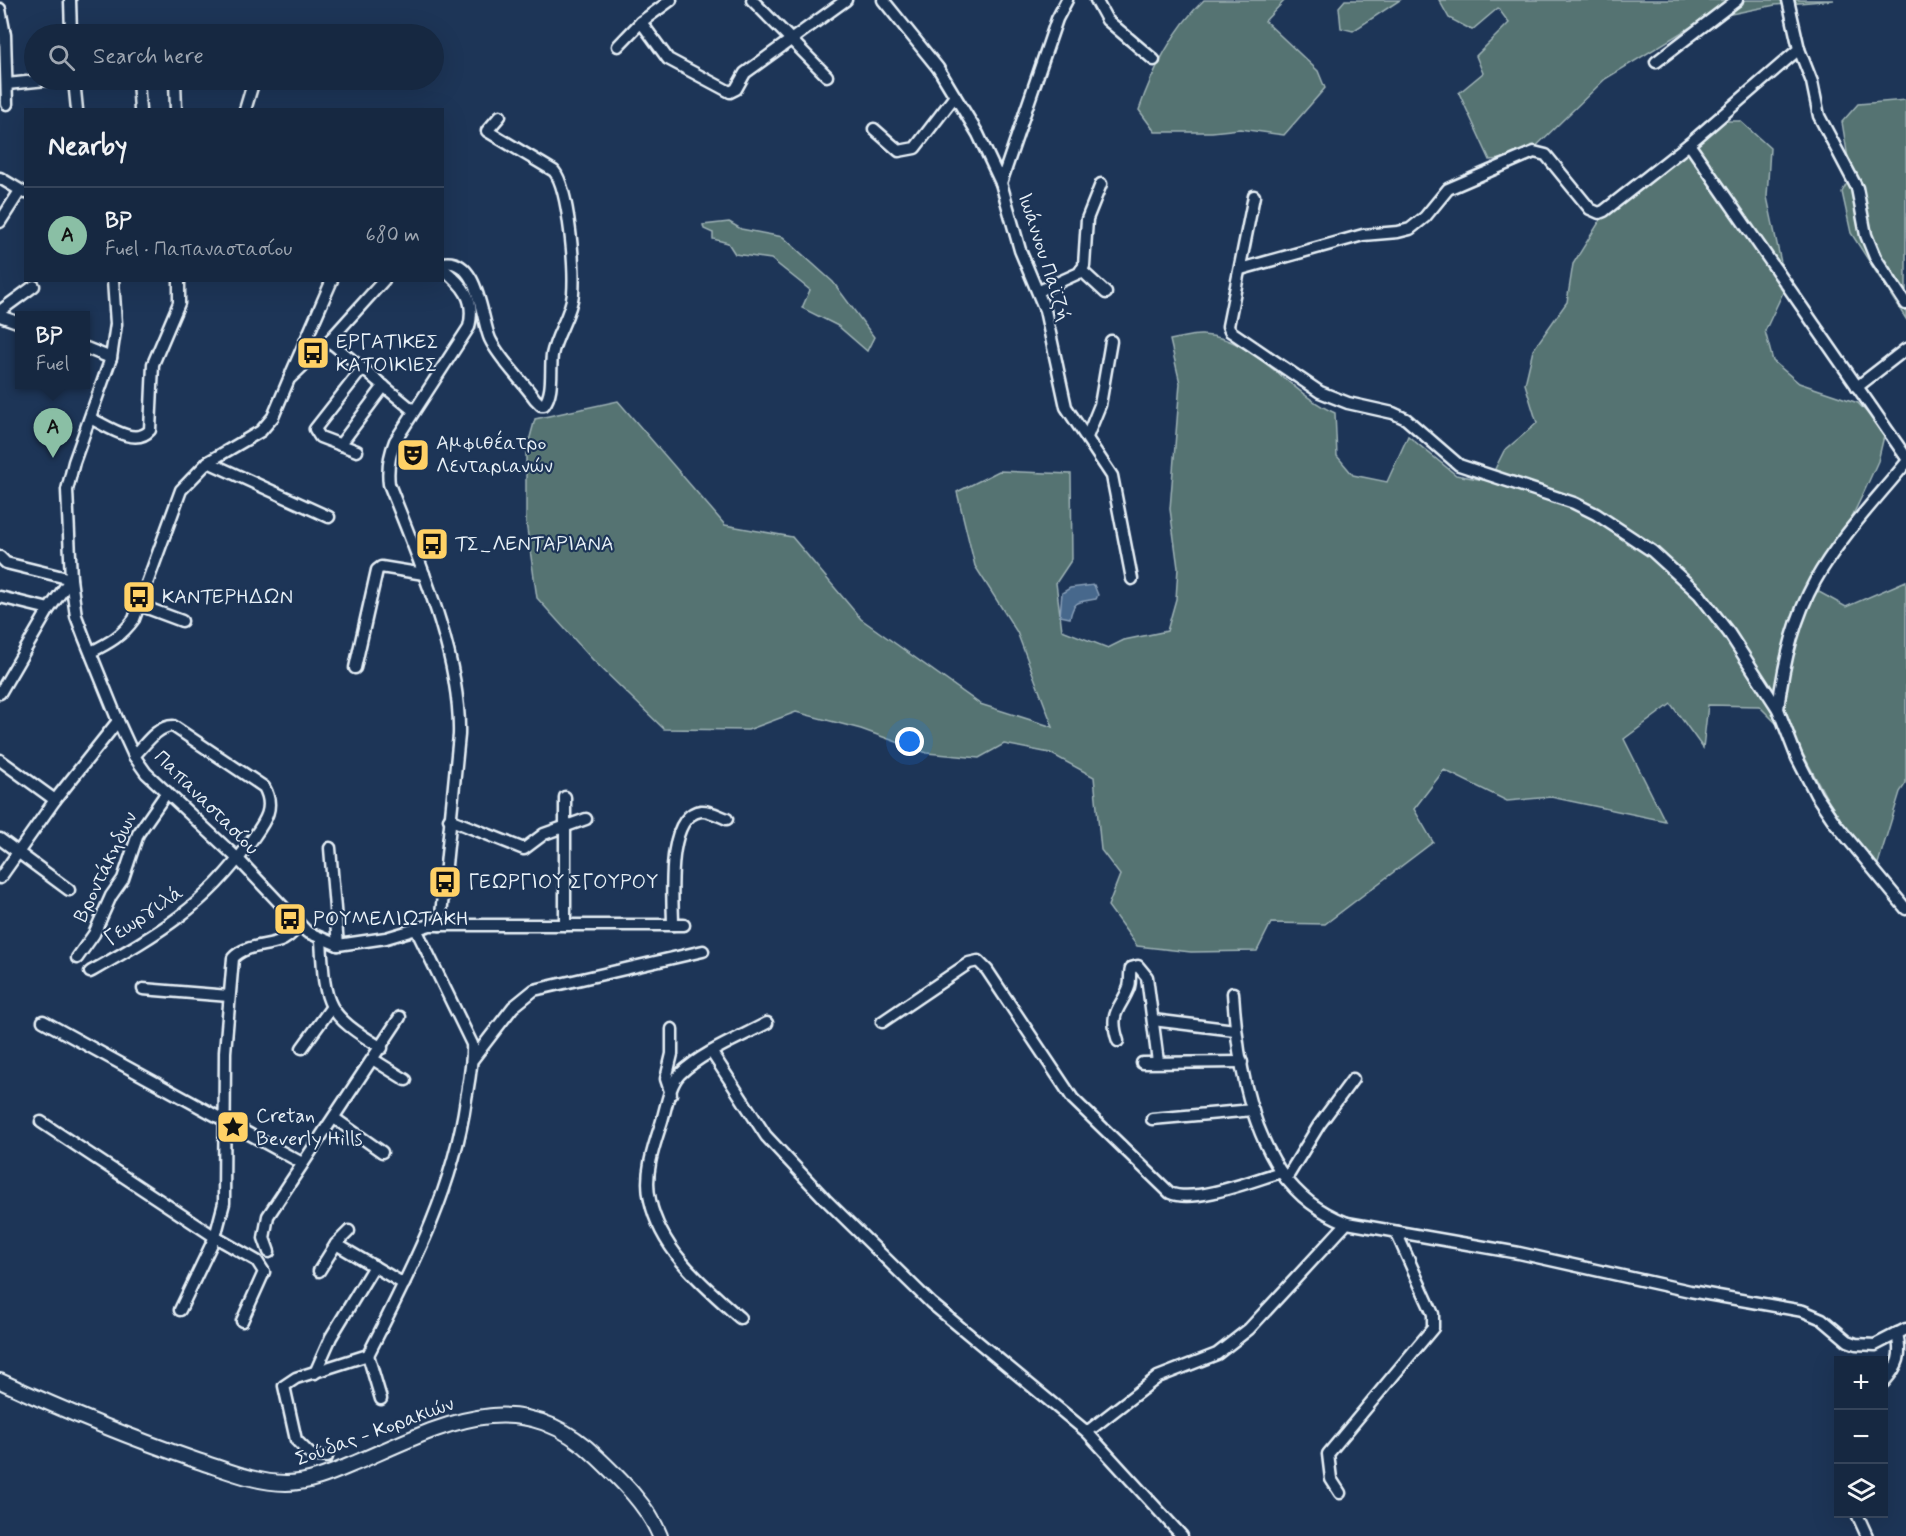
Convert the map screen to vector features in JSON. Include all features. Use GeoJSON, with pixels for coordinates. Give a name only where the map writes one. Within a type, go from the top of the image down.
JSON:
{"type":"FeatureCollection","features":[{"type":"Feature","properties":{"kind":"main road","name":"Σούδας - Κορακιών"},"geometry":{"type":"LineString","coordinates":[[0,1381],[124,1434],[218,1467],[273,1482],[301,1482],[324,1476],[411,1439],[468,1419],[502,1415],[550,1423],[566,1431],[603,1462],[648,1514],[660,1536]]}},
{"type":"Feature","properties":{"kind":"street"},"geometry":{"type":"LineString","coordinates":[[70,0],[71,24]]}},
{"type":"Feature","properties":{"kind":"street"},"geometry":{"type":"LineString","coordinates":[[618,46],[641,22],[671,0]]}},
{"type":"Feature","properties":{"kind":"street"},"geometry":{"type":"LineString","coordinates":[[752,0],[827,76]]}},
{"type":"Feature","properties":{"kind":"street"},"geometry":{"type":"LineString","coordinates":[[641,22],[668,59],[730,92],[736,89],[745,73],[846,0]]}},
{"type":"Feature","properties":{"kind":"street","name":"Ιωάννου Παϊζή"},"geometry":{"type":"LineString","coordinates":[[884,0],[927,52],[978,134],[1001,183],[1020,250],[1039,291],[1049,325],[1063,398],[1075,423],[1108,467],[1115,483],[1132,579]]}},
{"type":"Feature","properties":{"kind":"street"},"geometry":{"type":"LineString","coordinates":[[894,0],[898,16]]}},
{"type":"Feature","properties":{"kind":"street"},"geometry":{"type":"LineString","coordinates":[[1001,183],[1057,19],[1067,0]]}},
{"type":"Feature","properties":{"kind":"street"},"geometry":{"type":"LineString","coordinates":[[1096,0],[1107,20],[1154,60]]}},
{"type":"Feature","properties":{"kind":"street"},"geometry":{"type":"LineString","coordinates":[[1656,62],[1737,0]]}},
{"type":"Feature","properties":{"kind":"street"},"geometry":{"type":"LineString","coordinates":[[1788,0],[1799,50],[1812,82],[1819,116],[1857,188],[1866,235],[1875,257],[1906,304]]}},
{"type":"Feature","properties":{"kind":"street"},"geometry":{"type":"LineString","coordinates":[[0,9],[8,104]]}},
{"type":"Feature","properties":{"kind":"street"},"geometry":{"type":"LineString","coordinates":[[1241,269],[1363,235],[1410,229],[1425,217],[1448,189],[1534,153],[1546,155],[1590,209],[1599,213],[1689,144],[1799,50]]}},
{"type":"Feature","properties":{"kind":"street"},"geometry":{"type":"LineString","coordinates":[[7,84],[24,82]]}},
{"type":"Feature","properties":{"kind":"street"},"geometry":{"type":"LineString","coordinates":[[75,90],[77,108]]}},
{"type":"Feature","properties":{"kind":"street"},"geometry":{"type":"LineString","coordinates":[[139,90],[140,108]]}},
{"type":"Feature","properties":{"kind":"street"},"geometry":{"type":"LineString","coordinates":[[175,90],[176,108]]}},
{"type":"Feature","properties":{"kind":"street"},"geometry":{"type":"LineString","coordinates":[[246,108],[251,90]]}},
{"type":"Feature","properties":{"kind":"street"},"geometry":{"type":"LineString","coordinates":[[874,129],[899,151],[910,151],[955,96]]}},
{"type":"Feature","properties":{"kind":"street"},"geometry":{"type":"LineString","coordinates":[[444,264],[449,262],[460,268],[475,285],[490,340],[534,399],[544,405],[549,395],[553,351],[573,293],[571,224],[554,171],[487,131],[500,116]]}},
{"type":"Feature","properties":{"kind":"street"},"geometry":{"type":"LineString","coordinates":[[1689,144],[1906,457]]}},
{"type":"Feature","properties":{"kind":"street"},"geometry":{"type":"LineString","coordinates":[[0,178],[23,192],[0,222]]}},
{"type":"Feature","properties":{"kind":"street"},"geometry":{"type":"LineString","coordinates":[[1039,291],[1081,270],[1085,262],[1087,219],[1101,184]]}},
{"type":"Feature","properties":{"kind":"street"},"geometry":{"type":"LineString","coordinates":[[1254,196],[1228,326],[1232,333],[1320,393],[1347,403],[1393,413],[1407,419],[1459,465],[1574,503],[1596,514],[1652,551],[1699,594],[1754,669],[1778,709],[1797,758],[1816,795],[1835,823],[1906,909]]}},
{"type":"Feature","properties":{"kind":"street"},"geometry":{"type":"LineString","coordinates":[[440,925],[459,735],[458,704],[443,638],[424,574],[389,484],[388,473],[389,456],[395,441],[469,327],[472,316],[466,290],[444,267]]}},
{"type":"Feature","properties":{"kind":"street"},"geometry":{"type":"LineString","coordinates":[[1081,270],[1106,293]]}},
{"type":"Feature","properties":{"kind":"street","name":"Παπαναστασίου"},"geometry":{"type":"LineString","coordinates":[[113,282],[116,324],[111,358],[74,462],[67,490],[71,579],[76,616],[118,722],[134,756],[146,773],[238,859],[298,923],[321,940],[338,945],[386,938],[440,925],[678,925],[673,874],[676,840],[680,828],[685,820],[697,812],[708,811],[727,819]]}},
{"type":"Feature","properties":{"kind":"street"},"geometry":{"type":"LineString","coordinates":[[90,418],[132,437],[142,436],[150,430],[153,364],[179,303],[179,282]]}},
{"type":"Feature","properties":{"kind":"street"},"geometry":{"type":"LineString","coordinates":[[91,652],[125,632],[134,619],[182,490],[208,462],[261,431],[273,417],[331,282]]}},
{"type":"Feature","properties":{"kind":"street"},"geometry":{"type":"LineString","coordinates":[[289,378],[329,341],[382,282]]}},
{"type":"Feature","properties":{"kind":"street"},"geometry":{"type":"LineString","coordinates":[[0,311],[34,286]]}},
{"type":"Feature","properties":{"kind":"street"},"geometry":{"type":"LineString","coordinates":[[0,316],[15,321]]}},
{"type":"Feature","properties":{"kind":"street"},"geometry":{"type":"LineString","coordinates":[[329,341],[414,411]]}},
{"type":"Feature","properties":{"kind":"street"},"geometry":{"type":"LineString","coordinates":[[1087,437],[1100,405],[1111,341]]}},
{"type":"Feature","properties":{"kind":"street"},"geometry":{"type":"LineString","coordinates":[[1857,387],[1906,349]]}},
{"type":"Feature","properties":{"kind":"street"},"geometry":{"type":"LineString","coordinates":[[90,350],[111,358]]}},
{"type":"Feature","properties":{"kind":"street"},"geometry":{"type":"LineString","coordinates":[[357,451],[320,437],[315,429],[362,369]]}},
{"type":"Feature","properties":{"kind":"street"},"geometry":{"type":"LineString","coordinates":[[340,445],[384,386]]}},
{"type":"Feature","properties":{"kind":"street"},"geometry":{"type":"LineString","coordinates":[[208,462],[329,517]]}},
{"type":"Feature","properties":{"kind":"street"},"geometry":{"type":"LineString","coordinates":[[1778,709],[1784,665],[1815,581],[1830,558],[1906,463]]}},
{"type":"Feature","properties":{"kind":"street"},"geometry":{"type":"LineString","coordinates":[[0,557],[6,563],[71,579],[2,686]]}},
{"type":"Feature","properties":{"kind":"street"},"geometry":{"type":"LineString","coordinates":[[355,668],[377,570],[386,568],[424,574]]}},
{"type":"Feature","properties":{"kind":"street"},"geometry":{"type":"LineString","coordinates":[[0,597],[50,609]]}},
{"type":"Feature","properties":{"kind":"street"},"geometry":{"type":"LineString","coordinates":[[139,604],[182,621]]}},
{"type":"Feature","properties":{"kind":"street"},"geometry":{"type":"LineString","coordinates":[[0,878],[56,800],[118,722]]}},
{"type":"Feature","properties":{"kind":"street","name":"Γεωργιλά"},"geometry":{"type":"LineString","coordinates":[[90,972],[182,916],[225,878],[269,813],[269,796],[264,787],[173,726],[166,726],[158,731],[134,756]]}},
{"type":"Feature","properties":{"kind":"street"},"geometry":{"type":"LineString","coordinates":[[0,760],[56,800]]}},
{"type":"Feature","properties":{"kind":"street","name":"Βροντάκηδων"},"geometry":{"type":"LineString","coordinates":[[76,958],[94,934],[111,896],[123,879],[138,834],[168,792]]}},
{"type":"Feature","properties":{"kind":"street"},"geometry":{"type":"LineString","coordinates":[[565,797],[565,925]]}},
{"type":"Feature","properties":{"kind":"street"},"geometry":{"type":"LineString","coordinates":[[449,819],[524,849],[544,834],[586,819]]}},
{"type":"Feature","properties":{"kind":"street"},"geometry":{"type":"LineString","coordinates":[[0,838],[69,890]]}},
{"type":"Feature","properties":{"kind":"street"},"geometry":{"type":"LineString","coordinates":[[330,848],[338,945]]}},
{"type":"Feature","properties":{"kind":"street"},"geometry":{"type":"LineString","coordinates":[[180,1310],[215,1237],[221,1219],[226,1184],[224,1119],[231,963],[239,951],[269,945],[291,936],[298,923]]}},
{"type":"Feature","properties":{"kind":"street"},"geometry":{"type":"LineString","coordinates":[[381,1399],[368,1355],[404,1284],[447,1184],[462,1125],[473,1059],[469,1033],[416,929]]}},
{"type":"Feature","properties":{"kind":"street"},"geometry":{"type":"LineString","coordinates":[[321,940],[324,981],[331,1008],[348,1028],[382,1048]]}},
{"type":"Feature","properties":{"kind":"street"},"geometry":{"type":"LineString","coordinates":[[473,1059],[513,1007],[534,990],[703,951]]}},
{"type":"Feature","properties":{"kind":"street"},"geometry":{"type":"LineString","coordinates":[[882,1022],[969,963],[978,961],[987,970],[1073,1099],[1170,1193],[1185,1198],[1283,1176],[1353,1079]]}},
{"type":"Feature","properties":{"kind":"street"},"geometry":{"type":"LineString","coordinates":[[1118,1041],[1115,1028],[1116,1010],[1129,987],[1131,968],[1138,966],[1147,977],[1158,1062]]}},
{"type":"Feature","properties":{"kind":"street"},"geometry":{"type":"LineString","coordinates":[[143,989],[229,996]]}},
{"type":"Feature","properties":{"kind":"street"},"geometry":{"type":"LineString","coordinates":[[1233,993],[1235,1030],[1253,1110],[1265,1148],[1283,1176],[1312,1206],[1347,1223],[1519,1253],[1690,1291],[1803,1311],[1822,1319],[1848,1341],[1856,1344],[1875,1345],[1901,1331],[1899,1362],[1888,1377]]}},
{"type":"Feature","properties":{"kind":"street"},"geometry":{"type":"LineString","coordinates":[[302,1048],[331,1008]]}},
{"type":"Feature","properties":{"kind":"street"},"geometry":{"type":"LineString","coordinates":[[269,1252],[264,1238],[268,1216],[382,1048],[400,1017]]}},
{"type":"Feature","properties":{"kind":"street"},"geometry":{"type":"LineString","coordinates":[[1153,1020],[1235,1030]]}},
{"type":"Feature","properties":{"kind":"street"},"geometry":{"type":"LineString","coordinates":[[42,1021],[302,1163]]}},
{"type":"Feature","properties":{"kind":"street"},"geometry":{"type":"LineString","coordinates":[[740,1318],[682,1264],[656,1218],[649,1199],[652,1153],[671,1094],[682,1072],[767,1023]]}},
{"type":"Feature","properties":{"kind":"street"},"geometry":{"type":"LineString","coordinates":[[671,1094],[666,1079],[672,1054],[672,1029]]}},
{"type":"Feature","properties":{"kind":"street"},"geometry":{"type":"LineString","coordinates":[[712,1053],[766,1136],[825,1199],[931,1303],[1087,1432],[1182,1536]]}},
{"type":"Feature","properties":{"kind":"street"},"geometry":{"type":"LineString","coordinates":[[374,1060],[406,1080]]}},
{"type":"Feature","properties":{"kind":"street"},"geometry":{"type":"LineString","coordinates":[[1142,1063],[1242,1062]]}},
{"type":"Feature","properties":{"kind":"street"},"geometry":{"type":"LineString","coordinates":[[1152,1119],[1253,1110]]}},
{"type":"Feature","properties":{"kind":"street"},"geometry":{"type":"LineString","coordinates":[[334,1118],[382,1152]]}},
{"type":"Feature","properties":{"kind":"street"},"geometry":{"type":"LineString","coordinates":[[41,1122],[262,1266],[262,1278],[242,1321]]}},
{"type":"Feature","properties":{"kind":"street"},"geometry":{"type":"LineString","coordinates":[[1087,1432],[1158,1377],[1216,1354],[1249,1329],[1347,1223]]}},
{"type":"Feature","properties":{"kind":"street"},"geometry":{"type":"LineString","coordinates":[[319,1271],[336,1244],[349,1231]]}},
{"type":"Feature","properties":{"kind":"street"},"geometry":{"type":"LineString","coordinates":[[1340,1493],[1331,1479],[1328,1454],[1433,1328],[1433,1314],[1396,1232]]}},
{"type":"Feature","properties":{"kind":"street"},"geometry":{"type":"LineString","coordinates":[[336,1244],[404,1284]]}},
{"type":"Feature","properties":{"kind":"street"},"geometry":{"type":"LineString","coordinates":[[315,1373],[331,1337],[374,1266]]}},
{"type":"Feature","properties":{"kind":"street"},"geometry":{"type":"LineString","coordinates":[[327,1457],[310,1455],[296,1440],[284,1386],[288,1382],[368,1355]]}},
{"type":"Feature","properties":{"kind":"street"},"geometry":{"type":"LineString","coordinates":[[1859,1518],[1865,1535]]}},
{"type":"Feature","properties":{"kind":"green space"},"geometry":{"type":"Polygon","coordinates":[[[1204,0],[1285,0],[1265,21],[1318,71],[1325,88],[1284,135],[1240,129],[1212,132],[1155,132],[1139,110],[1150,80],[1165,51],[1183,24],[1204,0]]]}},
{"type":"Feature","properties":{"kind":"green space"},"geometry":{"type":"Polygon","coordinates":[[[1345,0],[1400,0],[1353,31],[1341,28],[1339,7],[1345,0]]]}},
{"type":"Feature","properties":{"kind":"green space"},"geometry":{"type":"Polygon","coordinates":[[[1439,0],[1834,0],[1775,5],[1702,20],[1605,79],[1525,157],[1490,160],[1459,93],[1483,73],[1476,56],[1509,23],[1498,8],[1472,30],[1449,18],[1439,0]]]}},
{"type":"Feature","properties":{"kind":"green space"},"geometry":{"type":"Polygon","coordinates":[[[1906,100],[1906,319],[1851,233],[1842,192],[1851,176],[1842,122],[1858,104],[1906,100]]]}},
{"type":"Feature","properties":{"kind":"green space"},"geometry":{"type":"Polygon","coordinates":[[[1705,121],[1740,121],[1770,148],[1767,197],[1786,286],[1765,331],[1773,361],[1799,383],[1858,403],[1885,432],[1878,461],[1845,531],[1818,567],[1819,592],[1846,607],[1906,581],[1906,783],[1900,792],[1877,867],[1837,817],[1798,745],[1759,706],[1708,705],[1703,748],[1671,704],[1624,739],[1665,821],[1551,797],[1507,801],[1444,770],[1414,809],[1433,842],[1325,924],[1271,923],[1257,951],[1191,952],[1137,946],[1108,906],[1120,875],[1101,850],[1094,777],[1050,753],[1004,744],[979,758],[927,753],[861,729],[796,712],[748,730],[664,729],[593,660],[537,598],[526,522],[526,452],[535,419],[618,401],[725,525],[792,537],[861,619],[980,704],[1053,727],[1017,632],[975,566],[957,492],[999,471],[1071,474],[1072,559],[1056,583],[1062,630],[1108,648],[1124,640],[1167,631],[1176,599],[1178,568],[1170,509],[1180,383],[1170,340],[1203,335],[1221,338],[1239,345],[1318,404],[1335,413],[1337,456],[1353,475],[1387,482],[1408,436],[1456,475],[1489,481],[1504,451],[1537,423],[1525,384],[1533,350],[1567,302],[1573,264],[1606,211],[1666,167],[1705,121]]]}},
{"type":"Feature","properties":{"kind":"green space"},"geometry":{"type":"Polygon","coordinates":[[[729,222],[741,229],[783,237],[833,282],[874,337],[867,351],[838,326],[802,308],[810,290],[771,259],[735,254],[728,243],[713,239],[713,233],[704,229],[703,225],[729,222]]]}},
{"type":"Feature","properties":{"kind":"water"},"geometry":{"type":"Polygon","coordinates":[[[1094,585],[1098,595],[1096,599],[1078,602],[1070,618],[1060,616],[1062,593],[1070,588],[1094,585]]]}},
{"type":"Feature","properties":{"kind":"place","name":"ΕΡΓΑΤΙΚΕΣ ΚΑΤΟΙΚΙΕΣ"},"geometry":{"type":"Point","coordinates":[313,353]}},
{"type":"Feature","properties":{"kind":"place","name":"Αμφιθέατρο Λενταριανών"},"geometry":{"type":"Point","coordinates":[413,455]}},
{"type":"Feature","properties":{"kind":"place","name":"BP"},"geometry":{"type":"Point","coordinates":[53,458]}},
{"type":"Feature","properties":{"kind":"place","name":"ΤΣ_ΛΕΝΤΑΡΙΑΝΑ"},"geometry":{"type":"Point","coordinates":[432,544]}},
{"type":"Feature","properties":{"kind":"place","name":"ΚΑΝΤΕΡΗΔΩΝ"},"geometry":{"type":"Point","coordinates":[139,597]}},
{"type":"Feature","properties":{"kind":"place","name":"ΓΕΩΡΓΙΟΥ ΣΓΟΥΡΟΥ"},"geometry":{"type":"Point","coordinates":[445,882]}},
{"type":"Feature","properties":{"kind":"place","name":"ΡΟΥΜΕΛΙΩΤΑΚΗ"},"geometry":{"type":"Point","coordinates":[290,919]}},
{"type":"Feature","properties":{"kind":"place","name":"Cretan Beverly Hills"},"geometry":{"type":"Point","coordinates":[233,1127]}}]}
